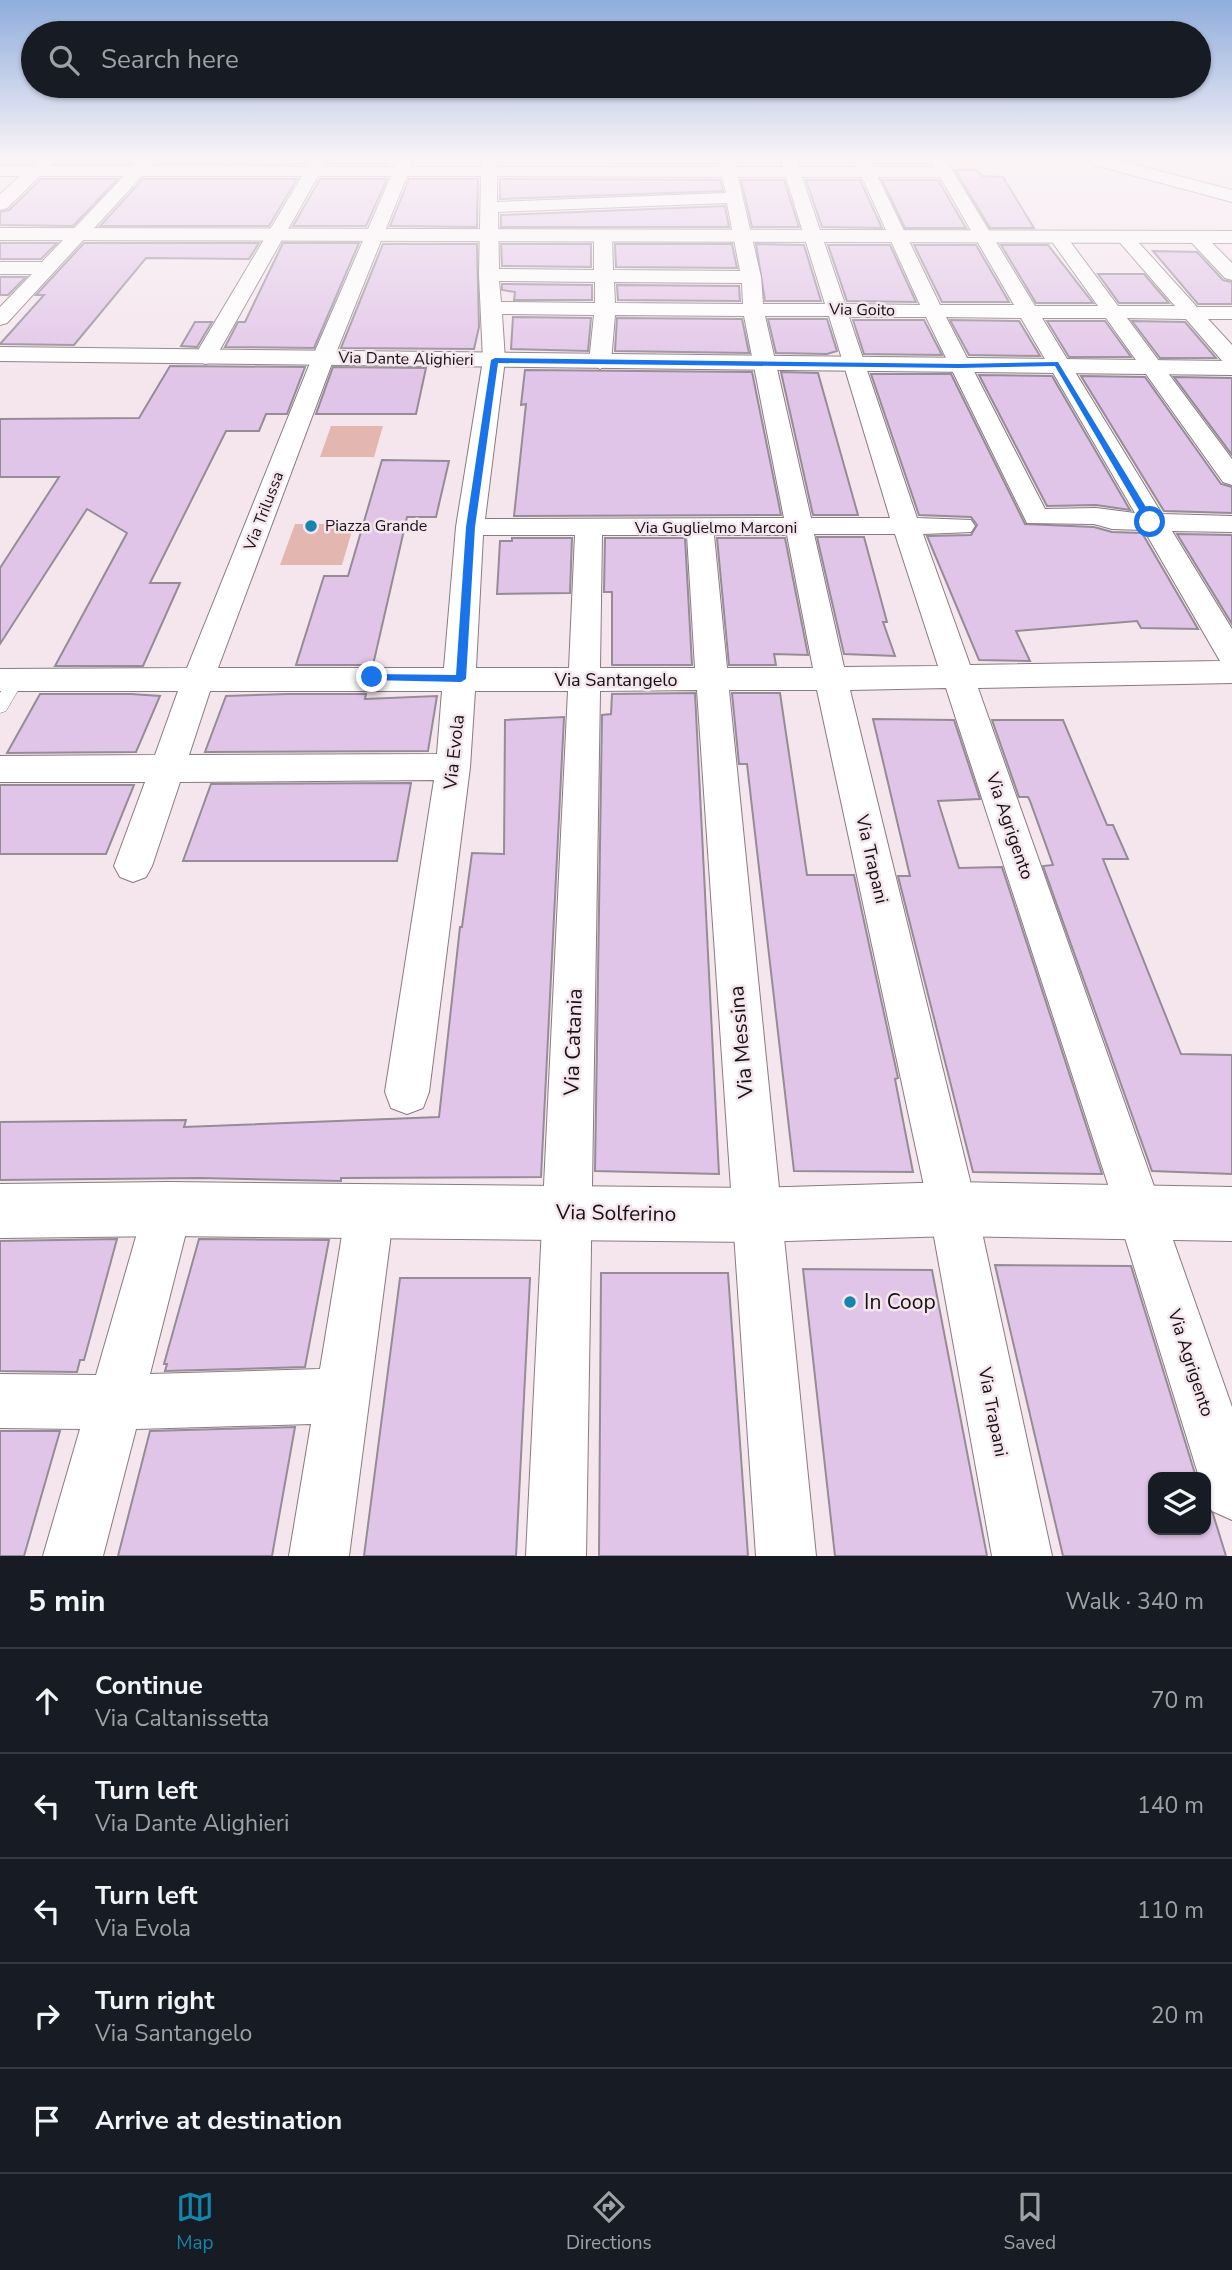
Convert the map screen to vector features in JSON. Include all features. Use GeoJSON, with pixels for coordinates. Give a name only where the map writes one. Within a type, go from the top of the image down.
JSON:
{"type":"FeatureCollection","features":[{"type":"Feature","properties":{"kind":"street","name":"Via Trilussa"},"geometry":{"type":"LineString","coordinates":[[133,866],[170,768],[198,680],[374,233]]}},
{"type":"Feature","properties":{"kind":"street"},"geometry":{"type":"LineString","coordinates":[[0,234],[373,236],[400,233]]}},
{"type":"Feature","properties":{"kind":"street","name":"Via Evola"},"geometry":{"type":"LineString","coordinates":[[408,1092],[453,767],[470,527],[495,360],[489,275],[491,233]]}},
{"type":"Feature","properties":{"kind":"street"},"geometry":{"type":"LineString","coordinates":[[589,233],[743,236],[1232,237]]}},
{"type":"Feature","properties":{"kind":"street","name":"Via Trapani"},"geometry":{"type":"LineString","coordinates":[[742,233],[765,364],[799,529],[953,1209],[1022,1556]]}},
{"type":"Feature","properties":{"kind":"street","name":"Via Agrigento"},"geometry":{"type":"LineString","coordinates":[[813,233],[907,528],[1141,1212],[1232,1491]]}},
{"type":"Feature","properties":{"kind":"street"},"geometry":{"type":"LineString","coordinates":[[896,233],[959,366],[1036,517],[1096,516],[1112,521],[1232,524]]}},
{"type":"Feature","properties":{"kind":"street"},"geometry":{"type":"LineString","coordinates":[[980,233],[1150,522],[1232,655]]}},
{"type":"Feature","properties":{"kind":"street"},"geometry":{"type":"LineString","coordinates":[[0,319],[8,300],[79,234]]}},
{"type":"Feature","properties":{"kind":"street"},"geometry":{"type":"LineString","coordinates":[[205,357],[274,234]]}},
{"type":"Feature","properties":{"kind":"street"},"geometry":{"type":"LineString","coordinates":[[600,362],[609,235]]}},
{"type":"Feature","properties":{"kind":"street"},"geometry":{"type":"LineString","coordinates":[[1057,236],[1114,311],[1232,478]]}},
{"type":"Feature","properties":{"kind":"street"},"geometry":{"type":"LineString","coordinates":[[1124,237],[1232,358]]}},
{"type":"Feature","properties":{"kind":"street"},"geometry":{"type":"LineString","coordinates":[[1196,237],[1232,274]]}},
{"type":"Feature","properties":{"kind":"street"},"geometry":{"type":"LineString","coordinates":[[0,268],[45,268]]}},
{"type":"Feature","properties":{"kind":"street"},"geometry":{"type":"LineString","coordinates":[[489,275],[604,276],[752,293]]}},
{"type":"Feature","properties":{"kind":"street","name":"Via Goito"},"geometry":{"type":"LineString","coordinates":[[491,308],[605,308],[752,293],[836,310],[1232,313]]}},
{"type":"Feature","properties":{"kind":"street","name":"Via Dante Alighieri"},"geometry":{"type":"LineString","coordinates":[[0,354],[1232,368]]}},
{"type":"Feature","properties":{"kind":"street","name":"Via Guglielmo Marconi"},"geometry":{"type":"LineString","coordinates":[[470,527],[799,529],[961,526]]}},
{"type":"Feature","properties":{"kind":"street","name":"Via Catania"},"geometry":{"type":"LineString","coordinates":[[556,1556],[589,527]]}},
{"type":"Feature","properties":{"kind":"street","name":"Via Messina"},"geometry":{"type":"LineString","coordinates":[[700,528],[710,679],[786,1556]]}},
{"type":"Feature","properties":{"kind":"street","name":"Via Santangelo"},"geometry":{"type":"LineString","coordinates":[[5,689],[198,680],[584,681],[1232,672]]}},
{"type":"Feature","properties":{"kind":"street"},"geometry":{"type":"LineString","coordinates":[[0,769],[453,767]]}},
{"type":"Feature","properties":{"kind":"street"},"geometry":{"type":"LineString","coordinates":[[73,1556],[168,1209]]}},
{"type":"Feature","properties":{"kind":"street","name":"Via Solferino"},"geometry":{"type":"LineString","coordinates":[[0,1211],[168,1209],[755,1215],[953,1209],[1232,1214]]}},
{"type":"Feature","properties":{"kind":"street"},"geometry":{"type":"LineString","coordinates":[[319,1556],[369,1212]]}},
{"type":"Feature","properties":{"kind":"street"},"geometry":{"type":"LineString","coordinates":[[0,1401],[117,1402],[343,1396]]}},
{"type":"Feature","properties":{"kind":"shaded area"},"geometry":{"type":"Polygon","coordinates":[[[331,426],[383,426],[374,457],[320,457],[331,426]]]}},
{"type":"Feature","properties":{"kind":"shaded area"},"geometry":{"type":"Polygon","coordinates":[[[295,524],[354,524],[342,565],[280,565],[295,524]]]}},
{"type":"Feature","properties":{"kind":"building"},"geometry":{"type":"Polygon","coordinates":[[[0,243],[57,243],[41,259],[0,259],[0,243]]]}},
{"type":"Feature","properties":{"kind":"building"},"geometry":{"type":"Polygon","coordinates":[[[84,243],[259,243],[249,259],[146,258],[74,345],[0,344],[44,295],[36,295],[84,243]]]}},
{"type":"Feature","properties":{"kind":"building"},"geometry":{"type":"Polygon","coordinates":[[[283,243],[359,243],[314,348],[225,347],[238,322],[245,322],[283,243]]]}},
{"type":"Feature","properties":{"kind":"building"},"geometry":{"type":"Polygon","coordinates":[[[383,244],[477,244],[479,327],[474,349],[341,348],[383,244]]]}},
{"type":"Feature","properties":{"kind":"building"},"geometry":{"type":"Polygon","coordinates":[[[501,244],[591,244],[591,267],[502,266],[501,244]]]}},
{"type":"Feature","properties":{"kind":"building"},"geometry":{"type":"Polygon","coordinates":[[[615,244],[732,244],[737,268],[616,267],[615,244]]]}},
{"type":"Feature","properties":{"kind":"building"},"geometry":{"type":"Polygon","coordinates":[[[756,244],[804,245],[821,301],[765,301],[756,244]]]}},
{"type":"Feature","properties":{"kind":"building"},"geometry":{"type":"Polygon","coordinates":[[[828,245],[890,245],[916,302],[847,301],[828,245]]]}},
{"type":"Feature","properties":{"kind":"building"},"geometry":{"type":"Polygon","coordinates":[[[914,245],[976,245],[1009,302],[942,302],[914,245]]]}},
{"type":"Feature","properties":{"kind":"building"},"geometry":{"type":"Polygon","coordinates":[[[1001,245],[1048,245],[1093,303],[1036,303],[1001,245]]]}},
{"type":"Feature","properties":{"kind":"building"},"geometry":{"type":"Polygon","coordinates":[[[1153,251],[1197,252],[1223,280],[1232,282],[1232,304],[1198,304],[1153,251]]]}},
{"type":"Feature","properties":{"kind":"building"},"geometry":{"type":"Polygon","coordinates":[[[1098,274],[1144,274],[1169,303],[1119,303],[1098,274]]]}},
{"type":"Feature","properties":{"kind":"building"},"geometry":{"type":"Polygon","coordinates":[[[0,277],[26,277],[8,295],[0,295],[0,277]]]}},
{"type":"Feature","properties":{"kind":"building"},"geometry":{"type":"Polygon","coordinates":[[[502,284],[592,285],[592,300],[514,300],[515,292],[502,290],[502,284]]]}},
{"type":"Feature","properties":{"kind":"building"},"geometry":{"type":"Polygon","coordinates":[[[617,285],[739,286],[740,301],[618,300],[617,285]]]}},
{"type":"Feature","properties":{"kind":"building"},"geometry":{"type":"Polygon","coordinates":[[[513,317],[591,318],[588,351],[511,349],[513,317]]]}},
{"type":"Feature","properties":{"kind":"building"},"geometry":{"type":"Polygon","coordinates":[[[617,318],[742,319],[749,353],[615,351],[617,318]]]}},
{"type":"Feature","properties":{"kind":"building"},"geometry":{"type":"Polygon","coordinates":[[[768,319],[827,319],[837,351],[827,354],[776,353],[768,319]]]}},
{"type":"Feature","properties":{"kind":"building"},"geometry":{"type":"Polygon","coordinates":[[[853,320],[924,320],[942,355],[864,354],[853,320]]]}},
{"type":"Feature","properties":{"kind":"building"},"geometry":{"type":"Polygon","coordinates":[[[950,320],[1019,321],[1040,356],[969,355],[950,320]]]}},
{"type":"Feature","properties":{"kind":"building"},"geometry":{"type":"Polygon","coordinates":[[[1047,321],[1105,321],[1131,357],[1069,357],[1047,321]]]}},
{"type":"Feature","properties":{"kind":"building"},"geometry":{"type":"Polygon","coordinates":[[[1132,321],[1185,322],[1216,358],[1160,358],[1132,321]]]}},
{"type":"Feature","properties":{"kind":"building"},"geometry":{"type":"Polygon","coordinates":[[[195,322],[212,322],[197,347],[181,346],[195,322]]]}},
{"type":"Feature","properties":{"kind":"building"},"geometry":{"type":"Polygon","coordinates":[[[170,366],[305,367],[287,414],[266,414],[259,431],[226,431],[150,583],[180,583],[143,666],[55,666],[127,533],[87,509],[0,644],[0,568],[59,477],[0,477],[0,419],[139,418],[170,366]]]}},
{"type":"Feature","properties":{"kind":"building"},"geometry":{"type":"Polygon","coordinates":[[[333,367],[426,368],[416,414],[316,414],[333,367]]]}},
{"type":"Feature","properties":{"kind":"building"},"geometry":{"type":"Polygon","coordinates":[[[525,370],[752,372],[781,515],[514,516],[526,404],[521,405],[525,370]]]}},
{"type":"Feature","properties":{"kind":"building"},"geometry":{"type":"Polygon","coordinates":[[[781,372],[818,373],[858,515],[813,515],[781,372]]]}},
{"type":"Feature","properties":{"kind":"building"},"geometry":{"type":"Polygon","coordinates":[[[871,374],[951,374],[1025,524],[1094,527],[1112,532],[1142,533],[1198,629],[1141,628],[1137,621],[1016,631],[1030,661],[979,660],[927,536],[971,535],[977,525],[971,517],[919,515],[871,374]]]}},
{"type":"Feature","properties":{"kind":"building"},"geometry":{"type":"Polygon","coordinates":[[[979,375],[1052,376],[1130,510],[1096,505],[1047,506],[979,375]]]}},
{"type":"Feature","properties":{"kind":"building"},"geometry":{"type":"Polygon","coordinates":[[[1081,376],[1145,377],[1221,484],[1232,487],[1232,513],[1164,511],[1081,376]]]}},
{"type":"Feature","properties":{"kind":"building"},"geometry":{"type":"Polygon","coordinates":[[[1174,377],[1232,378],[1232,455],[1174,377]]]}},
{"type":"Feature","properties":{"kind":"building"},"geometry":{"type":"Polygon","coordinates":[[[382,460],[449,461],[436,517],[407,517],[373,665],[296,665],[324,576],[348,576],[382,460]]]}},
{"type":"Feature","properties":{"kind":"building"},"geometry":{"type":"Polygon","coordinates":[[[1177,534],[1232,535],[1232,624],[1177,534]]]}},
{"type":"Feature","properties":{"kind":"building"},"geometry":{"type":"Polygon","coordinates":[[[817,537],[864,537],[887,622],[883,622],[895,656],[844,654],[817,537]]]}},
{"type":"Feature","properties":{"kind":"building"},"geometry":{"type":"Polygon","coordinates":[[[512,538],[572,538],[570,593],[497,594],[500,541],[512,541],[512,538]]]}},
{"type":"Feature","properties":{"kind":"building"},"geometry":{"type":"Polygon","coordinates":[[[605,538],[685,538],[692,665],[612,665],[612,592],[604,592],[605,538]]]}},
{"type":"Feature","properties":{"kind":"building"},"geometry":{"type":"Polygon","coordinates":[[[717,538],[785,538],[808,655],[774,654],[776,665],[729,665],[717,538]]]}},
{"type":"Feature","properties":{"kind":"building"},"geometry":{"type":"Polygon","coordinates":[[[695,693],[719,1174],[595,1171],[602,715],[611,714],[612,694],[695,693]]]}},
{"type":"Feature","properties":{"kind":"building"},"geometry":{"type":"Polygon","coordinates":[[[732,693],[780,693],[807,875],[854,875],[898,1078],[895,1079],[913,1172],[794,1171],[747,764],[739,764],[732,693]]]}},
{"type":"Feature","properties":{"kind":"building"},"geometry":{"type":"Polygon","coordinates":[[[40,694],[160,696],[136,752],[7,753],[40,694]]]}},
{"type":"Feature","properties":{"kind":"building"},"geometry":{"type":"Polygon","coordinates":[[[366,694],[365,699],[437,696],[428,751],[205,752],[226,696],[366,694]]]}},
{"type":"Feature","properties":{"kind":"building"},"geometry":{"type":"Polygon","coordinates":[[[564,717],[541,1177],[341,1178],[341,1181],[200,1178],[0,1180],[0,1122],[186,1120],[184,1127],[439,1117],[460,927],[472,853],[504,854],[505,720],[564,717]]]}},
{"type":"Feature","properties":{"kind":"building"},"geometry":{"type":"Polygon","coordinates":[[[873,719],[954,720],[980,799],[938,801],[959,868],[1002,867],[1102,1174],[973,1172],[898,876],[910,876],[873,719]]]}},
{"type":"Feature","properties":{"kind":"building"},"geometry":{"type":"Polygon","coordinates":[[[992,720],[1063,720],[1107,825],[1113,825],[1128,859],[1103,859],[1181,1054],[1232,1055],[1232,1174],[1152,1171],[1043,866],[1053,865],[1028,797],[1019,797],[992,720]]]}},
{"type":"Feature","properties":{"kind":"building"},"geometry":{"type":"Polygon","coordinates":[[[411,783],[397,861],[183,861],[211,784],[411,783]]]}},
{"type":"Feature","properties":{"kind":"building"},"geometry":{"type":"Polygon","coordinates":[[[0,785],[134,785],[106,854],[0,854],[0,785]]]}},
{"type":"Feature","properties":{"kind":"building"},"geometry":{"type":"Polygon","coordinates":[[[117,1239],[84,1360],[80,1360],[77,1372],[0,1371],[0,1241],[117,1239]]]}},
{"type":"Feature","properties":{"kind":"building"},"geometry":{"type":"Polygon","coordinates":[[[199,1239],[329,1240],[305,1367],[165,1371],[167,1364],[164,1364],[199,1239]]]}},
{"type":"Feature","properties":{"kind":"building"},"geometry":{"type":"Polygon","coordinates":[[[995,1265],[1131,1266],[1194,1472],[1148,1472],[1148,1535],[1211,1535],[1211,1511],[1226,1556],[1063,1556],[995,1265]]]}},
{"type":"Feature","properties":{"kind":"building"},"geometry":{"type":"Polygon","coordinates":[[[803,1269],[932,1270],[987,1556],[835,1556],[803,1269]]]}},
{"type":"Feature","properties":{"kind":"building"},"geometry":{"type":"Polygon","coordinates":[[[601,1273],[728,1273],[748,1556],[599,1556],[601,1273]]]}},
{"type":"Feature","properties":{"kind":"building"},"geometry":{"type":"Polygon","coordinates":[[[400,1278],[530,1278],[516,1556],[364,1556],[400,1278]]]}},
{"type":"Feature","properties":{"kind":"building"},"geometry":{"type":"Polygon","coordinates":[[[295,1427],[272,1556],[118,1556],[150,1431],[295,1427]]]}},
{"type":"Feature","properties":{"kind":"building"},"geometry":{"type":"Polygon","coordinates":[[[0,1431],[60,1431],[24,1556],[0,1556],[0,1431]]]}},
{"type":"Feature","properties":{"kind":"place","name":"Piazza Grande"},"geometry":{"type":"Point","coordinates":[311,526]}},
{"type":"Feature","properties":{"kind":"place","name":"In Coop"},"geometry":{"type":"Point","coordinates":[850,1302]}},
{"type":"Feature","properties":{"kind":"route"},"geometry":{"type":"LineString","coordinates":[[372,677],[461,679],[470,527],[495,360],[959,366],[1058,364],[1150,522]]}}]}
